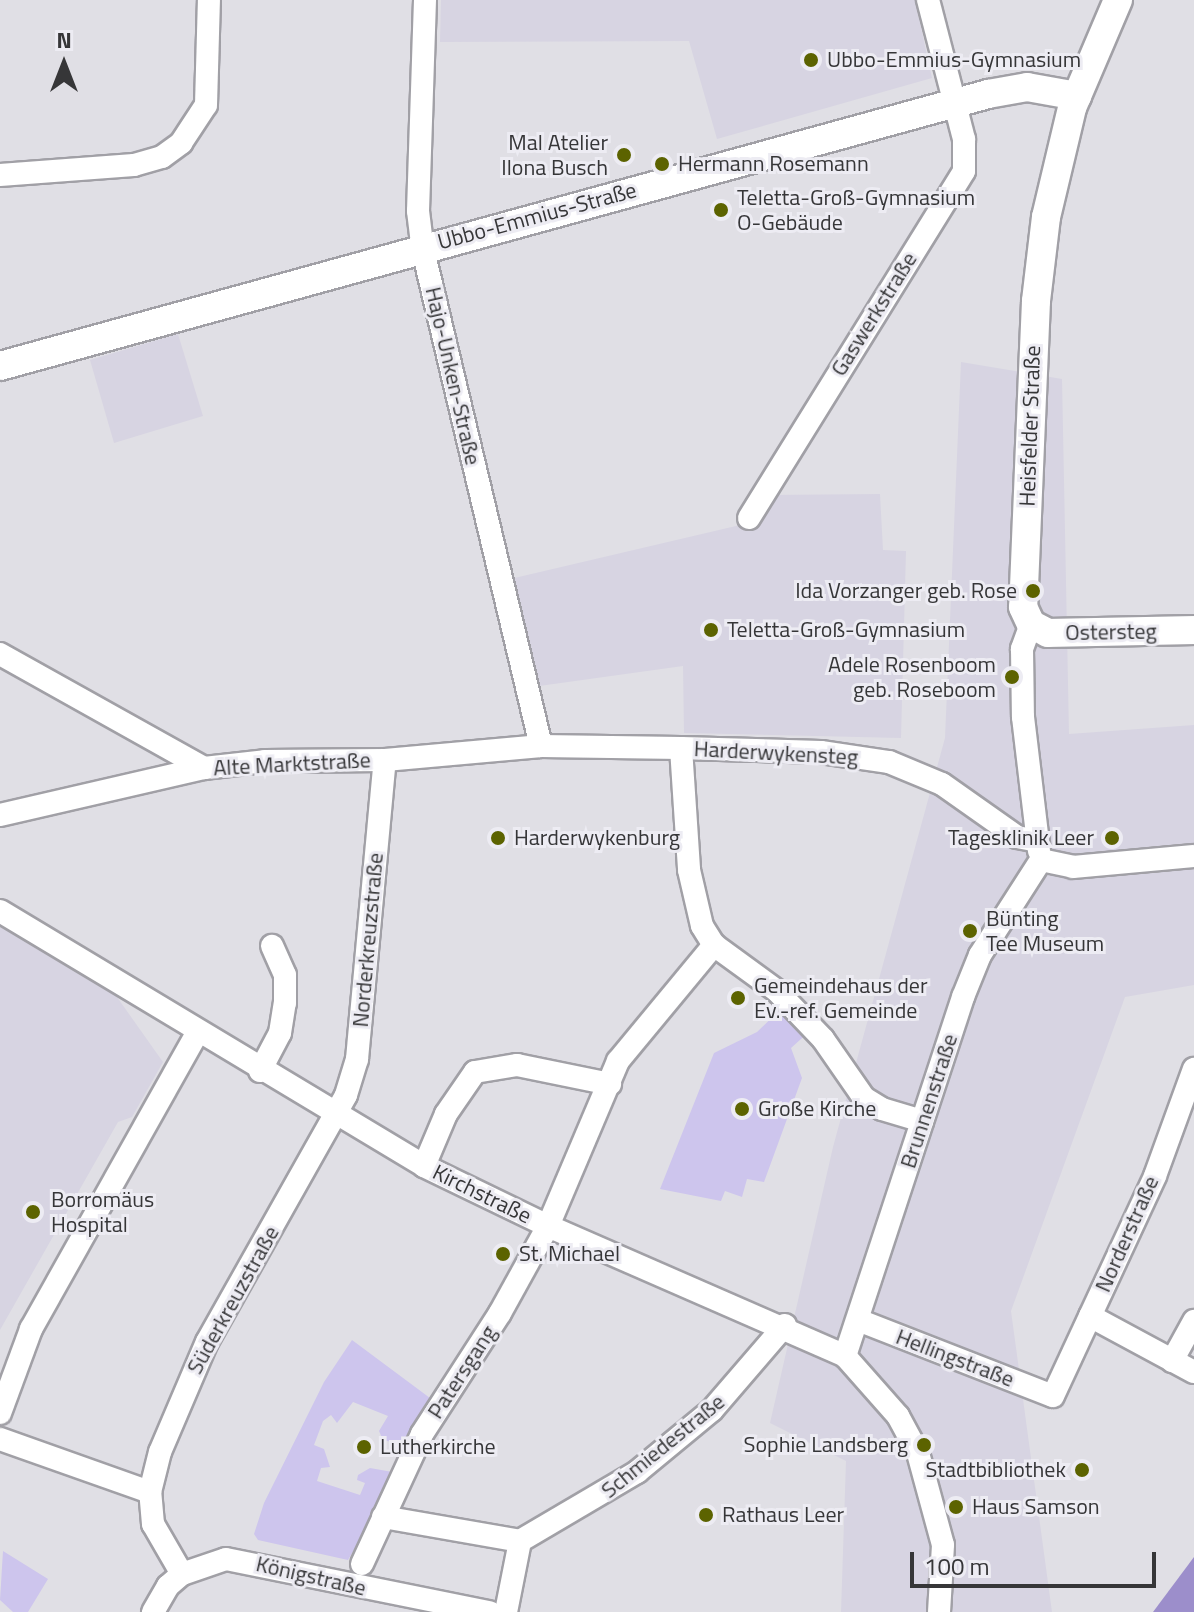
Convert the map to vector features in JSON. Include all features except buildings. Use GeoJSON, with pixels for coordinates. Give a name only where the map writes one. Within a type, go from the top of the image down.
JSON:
{"type":"FeatureCollection","features":[{"type":"Feature","properties":{"kind":"main road","name":"Heisfelder Straße"},"geometry":{"type":"LineString","coordinates":[[1031,624],[1023,601],[1036,301],[1051,190],[1077,96],[1118,0]]}},
{"type":"Feature","properties":{"kind":"main road","name":"Ubbo-Emmius-Straße"},"geometry":{"type":"LineString","coordinates":[[0,366],[422,246],[953,103],[1027,87],[1077,96]]}},
{"type":"Feature","properties":{"kind":"main road","name":"Ostersteg"},"geometry":{"type":"LineString","coordinates":[[1031,624],[1054,633],[1194,630]]}},
{"type":"Feature","properties":{"kind":"street"},"geometry":{"type":"LineString","coordinates":[[0,175],[134,165],[162,157],[181,143],[206,105],[209,0]]}},
{"type":"Feature","properties":{"kind":"street","name":"Hajo-Unken-Straße"},"geometry":{"type":"LineString","coordinates":[[425,0],[418,211],[422,246],[541,746]]}},
{"type":"Feature","properties":{"kind":"street","name":"Gaswerkstraße"},"geometry":{"type":"LineString","coordinates":[[749,518],[961,177],[966,147],[928,0]]}},
{"type":"Feature","properties":{"kind":"street","name":"Heisfelder Straße"},"geometry":{"type":"LineString","coordinates":[[1031,624],[1022,649],[1022,702],[1039,850]]}},
{"type":"Feature","properties":{"kind":"street"},"geometry":{"type":"LineString","coordinates":[[0,654],[204,768]]}},
{"type":"Feature","properties":{"kind":"street","name":"Harderwykensteg"},"geometry":{"type":"LineString","coordinates":[[541,746],[821,752],[889,762],[942,784],[1017,837],[1073,867],[1194,856]]}},
{"type":"Feature","properties":{"kind":"street","name":"Alte Marktstraße"},"geometry":{"type":"LineString","coordinates":[[0,815],[204,768],[265,761],[385,760],[541,746]]}},
{"type":"Feature","properties":{"kind":"street"},"geometry":{"type":"LineString","coordinates":[[681,748],[689,870],[702,926],[714,945],[777,991],[823,1039],[864,1098],[882,1109],[922,1121]]}},
{"type":"Feature","properties":{"kind":"street","name":"Norderkreuzstraße"},"geometry":{"type":"LineString","coordinates":[[337,1118],[357,1059],[385,760]]}},
{"type":"Feature","properties":{"kind":"street","name":"Brunnenstraße"},"geometry":{"type":"LineString","coordinates":[[845,1356],[980,955],[1039,850]]}},
{"type":"Feature","properties":{"kind":"street","name":"Kirchstraße"},"geometry":{"type":"LineString","coordinates":[[0,911],[337,1118],[424,1166],[548,1226],[785,1325],[845,1356]]}},
{"type":"Feature","properties":{"kind":"street","name":"Patersgang"},"geometry":{"type":"LineString","coordinates":[[362,1564],[422,1434],[548,1226],[628,1048],[714,945]]}},
{"type":"Feature","properties":{"kind":"street"},"geometry":{"type":"LineString","coordinates":[[260,1071],[280,1033],[285,1003],[285,975],[272,946]]}},
{"type":"Feature","properties":{"kind":"street"},"geometry":{"type":"LineString","coordinates":[[0,1413],[31,1329],[197,1033]]}},
{"type":"Feature","properties":{"kind":"street"},"geometry":{"type":"LineString","coordinates":[[424,1166],[446,1114],[475,1072],[517,1065],[610,1084]]}},
{"type":"Feature","properties":{"kind":"street","name":"Norderstraße"},"geometry":{"type":"LineString","coordinates":[[1053,1396],[1155,1176],[1194,1069]]}},
{"type":"Feature","properties":{"kind":"street","name":"Süderkreuzstraße"},"geometry":{"type":"LineString","coordinates":[[150,1492],[176,1405],[207,1342],[337,1118]]}},
{"type":"Feature","properties":{"kind":"street"},"geometry":{"type":"LineString","coordinates":[[1090,1316],[1194,1372]]}},
{"type":"Feature","properties":{"kind":"street","name":"Hellingstraße"},"geometry":{"type":"LineString","coordinates":[[858,1320],[1053,1396]]}},
{"type":"Feature","properties":{"kind":"street"},"geometry":{"type":"LineString","coordinates":[[1172,1361],[1194,1321]]}},
{"type":"Feature","properties":{"kind":"street","name":"Schmiedestraße"},"geometry":{"type":"LineString","coordinates":[[520,1541],[604,1495],[712,1410],[785,1325]]}},
{"type":"Feature","properties":{"kind":"street"},"geometry":{"type":"LineString","coordinates":[[845,1356],[898,1416],[918,1453],[943,1545],[939,1612]]}},
{"type":"Feature","properties":{"kind":"street"},"geometry":{"type":"LineString","coordinates":[[0,1439],[150,1492],[153,1524],[182,1574],[168,1586],[153,1612]]}},
{"type":"Feature","properties":{"kind":"street"},"geometry":{"type":"LineString","coordinates":[[383,1517],[520,1541],[506,1612]]}},
{"type":"Feature","properties":{"kind":"street","name":"Königstraße"},"geometry":{"type":"LineString","coordinates":[[182,1574],[211,1561],[242,1560],[490,1612]]}},
{"type":"Feature","properties":{"kind":"shaded area","name":"Ubbo-Emmius-Gymnasium"},"geometry":{"type":"Polygon","coordinates":[[[441,0],[915,0],[932,78],[717,139],[689,41],[440,42],[441,0]]]}},
{"type":"Feature","properties":{"kind":"shaded area"},"geometry":{"type":"Polygon","coordinates":[[[178,334],[203,416],[114,443],[90,360],[178,334]]]}},
{"type":"Feature","properties":{"kind":"shaded area"},"geometry":{"type":"Polygon","coordinates":[[[961,362],[1062,379],[1069,734],[1194,725],[1194,985],[1125,997],[1011,1311],[1052,1612],[841,1612],[846,1461],[770,1423],[833,1147],[945,738],[961,362]]]}},
{"type":"Feature","properties":{"kind":"shaded area","name":"Teletta-Groß-Gymnasium"},"geometry":{"type":"Polygon","coordinates":[[[880,494],[883,550],[906,551],[901,738],[684,733],[683,666],[532,687],[506,580],[753,522],[768,495],[880,494]]]}},
{"type":"Feature","properties":{"kind":"shaded area","name":"Borromäus Hospital"},"geometry":{"type":"Polygon","coordinates":[[[0,923],[112,990],[163,1062],[132,1117],[118,1122],[0,1330],[0,923]]]}},
{"type":"Feature","properties":{"kind":"shaded area"},"geometry":{"type":"Polygon","coordinates":[[[785,1005],[811,1030],[791,1048],[802,1078],[764,1182],[747,1179],[742,1197],[725,1191],[721,1201],[660,1189],[714,1053],[757,1032],[785,1005]]]}},
{"type":"Feature","properties":{"kind":"shaded area"},"geometry":{"type":"Polygon","coordinates":[[[352,1340],[434,1401],[412,1451],[348,1560],[258,1540],[254,1534],[264,1503],[324,1382],[352,1340]],[[353,1402],[337,1423],[331,1415],[323,1421],[314,1445],[324,1449],[330,1467],[321,1468],[317,1481],[360,1495],[365,1483],[357,1480],[358,1475],[370,1468],[398,1473],[409,1446],[383,1440],[379,1431],[388,1416],[353,1402]]]}},
{"type":"Feature","properties":{"kind":"shaded area"},"geometry":{"type":"Polygon","coordinates":[[[3,1551],[48,1579],[28,1612],[13,1612],[0,1600],[3,1551]]]}},
{"type":"Feature","properties":{"kind":"shaded area"},"geometry":{"type":"Polygon","coordinates":[[[1194,1557],[1194,1612],[1153,1612],[1194,1557]]]}},
{"type":"Feature","properties":{"kind":"place","name":"Ubbo-Emmius-Gymnasium"},"geometry":{"type":"Point","coordinates":[811,60]}},
{"type":"Feature","properties":{"kind":"place","name":"Mal Atelier Ilona Busch"},"geometry":{"type":"Point","coordinates":[624,155]}},
{"type":"Feature","properties":{"kind":"place","name":"Hermann Rosemann"},"geometry":{"type":"Point","coordinates":[662,164]}},
{"type":"Feature","properties":{"kind":"place","name":"Teletta-Groß-Gymnasium O-Gebäude"},"geometry":{"type":"Point","coordinates":[721,210]}},
{"type":"Feature","properties":{"kind":"place","name":"Ida Vorzanger geb. Rose"},"geometry":{"type":"Point","coordinates":[1033,591]}},
{"type":"Feature","properties":{"kind":"place","name":"Teletta-Groß-Gymnasium"},"geometry":{"type":"Point","coordinates":[711,630]}},
{"type":"Feature","properties":{"kind":"place","name":"Adele Rosenboom geb. Roseboom"},"geometry":{"type":"Point","coordinates":[1012,677]}},
{"type":"Feature","properties":{"kind":"place","name":"Harderwykenburg"},"geometry":{"type":"Point","coordinates":[498,838]}},
{"type":"Feature","properties":{"kind":"place","name":"Tagesklinik Leer"},"geometry":{"type":"Point","coordinates":[1112,838]}},
{"type":"Feature","properties":{"kind":"place","name":"Bünting Tee Museum"},"geometry":{"type":"Point","coordinates":[970,931]}},
{"type":"Feature","properties":{"kind":"place","name":"Gemeindehaus der Ev.-ref. Gemeinde"},"geometry":{"type":"Point","coordinates":[738,998]}},
{"type":"Feature","properties":{"kind":"place","name":"Große Kirche"},"geometry":{"type":"Point","coordinates":[742,1109]}},
{"type":"Feature","properties":{"kind":"place","name":"Borromäus Hospital"},"geometry":{"type":"Point","coordinates":[33,1212]}},
{"type":"Feature","properties":{"kind":"place","name":"St. Michael"},"geometry":{"type":"Point","coordinates":[503,1254]}},
{"type":"Feature","properties":{"kind":"place","name":"Sophie Landsberg"},"geometry":{"type":"Point","coordinates":[924,1445]}},
{"type":"Feature","properties":{"kind":"place","name":"Lutherkirche"},"geometry":{"type":"Point","coordinates":[364,1447]}},
{"type":"Feature","properties":{"kind":"place","name":"Stadtbibliothek"},"geometry":{"type":"Point","coordinates":[1082,1470]}},
{"type":"Feature","properties":{"kind":"place","name":"Haus Samson"},"geometry":{"type":"Point","coordinates":[956,1507]}},
{"type":"Feature","properties":{"kind":"place","name":"Rathaus Leer"},"geometry":{"type":"Point","coordinates":[706,1515]}}]}
